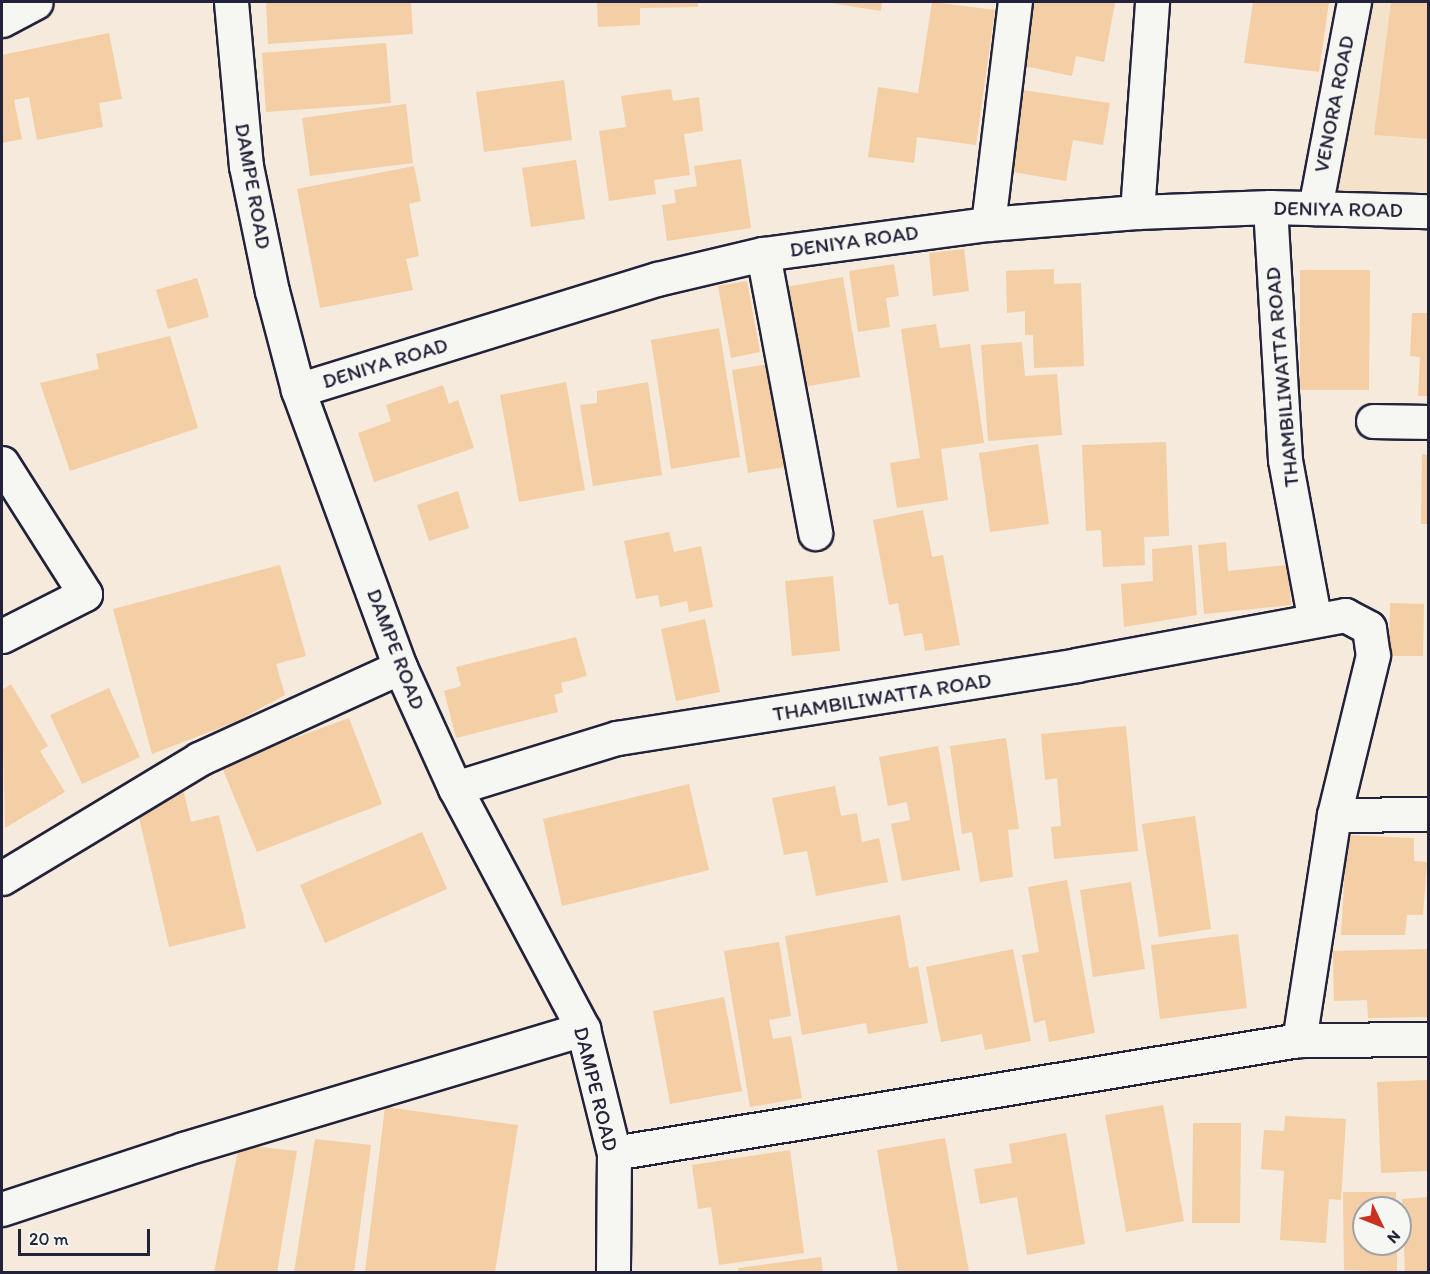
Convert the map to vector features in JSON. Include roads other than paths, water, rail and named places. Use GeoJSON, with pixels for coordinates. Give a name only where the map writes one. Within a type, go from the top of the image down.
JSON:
{"type":"FeatureCollection","features":[{"type":"Feature","properties":{"kind":"street"},"geometry":{"type":"LineString","coordinates":[[2,20],[36,2]]}},
{"type":"Feature","properties":{"kind":"street","name":"DAMPE ROAD"},"geometry":{"type":"LineString","coordinates":[[231,2],[246,166],[272,291],[298,390],[399,667],[455,788],[583,1029],[614,1153],[614,1272]]}},
{"type":"Feature","properties":{"kind":"street"},"geometry":{"type":"LineString","coordinates":[[988,224],[1015,2]]}},
{"type":"Feature","properties":{"kind":"street"},"geometry":{"type":"LineString","coordinates":[[1137,212],[1152,2]]}},
{"type":"Feature","properties":{"kind":"street","name":"VENORA ROAD"},"geometry":{"type":"LineString","coordinates":[[1315,208],[1354,2]]}},
{"type":"Feature","properties":{"kind":"street","name":"DENIYA ROAD"},"geometry":{"type":"LineString","coordinates":[[298,390],[657,279],[763,254],[988,224],[1137,212],[1270,207],[1428,211]]}},
{"type":"Feature","properties":{"kind":"street","name":"THAMBILIWATTA ROAD"},"geometry":{"type":"LineString","coordinates":[[1270,207],[1285,460],[1314,617]]}},
{"type":"Feature","properties":{"kind":"street"},"geometry":{"type":"LineString","coordinates":[[763,254],[814,533]]}},
{"type":"Feature","properties":{"kind":"street"},"geometry":{"type":"LineString","coordinates":[[1372,421],[1428,422]]}},
{"type":"Feature","properties":{"kind":"street"},"geometry":{"type":"LineString","coordinates":[[2,463],[85,594],[2,636]]}},
{"type":"Feature","properties":{"kind":"street","name":"THAMBILIWATTA ROAD"},"geometry":{"type":"LineString","coordinates":[[455,788],[617,738],[1064,667],[1314,617],[1345,615],[1369,628],[1374,655],[1334,815],[1299,1040]]}},
{"type":"Feature","properties":{"kind":"street"},"geometry":{"type":"LineString","coordinates":[[2,878],[199,759],[399,667]]}},
{"type":"Feature","properties":{"kind":"street"},"geometry":{"type":"LineString","coordinates":[[1334,815],[1428,814]]}},
{"type":"Feature","properties":{"kind":"street"},"geometry":{"type":"LineString","coordinates":[[2,1209],[583,1029]]}},
{"type":"Feature","properties":{"kind":"street"},"geometry":{"type":"LineString","coordinates":[[614,1153],[1299,1040],[1428,1039]]}}]}
